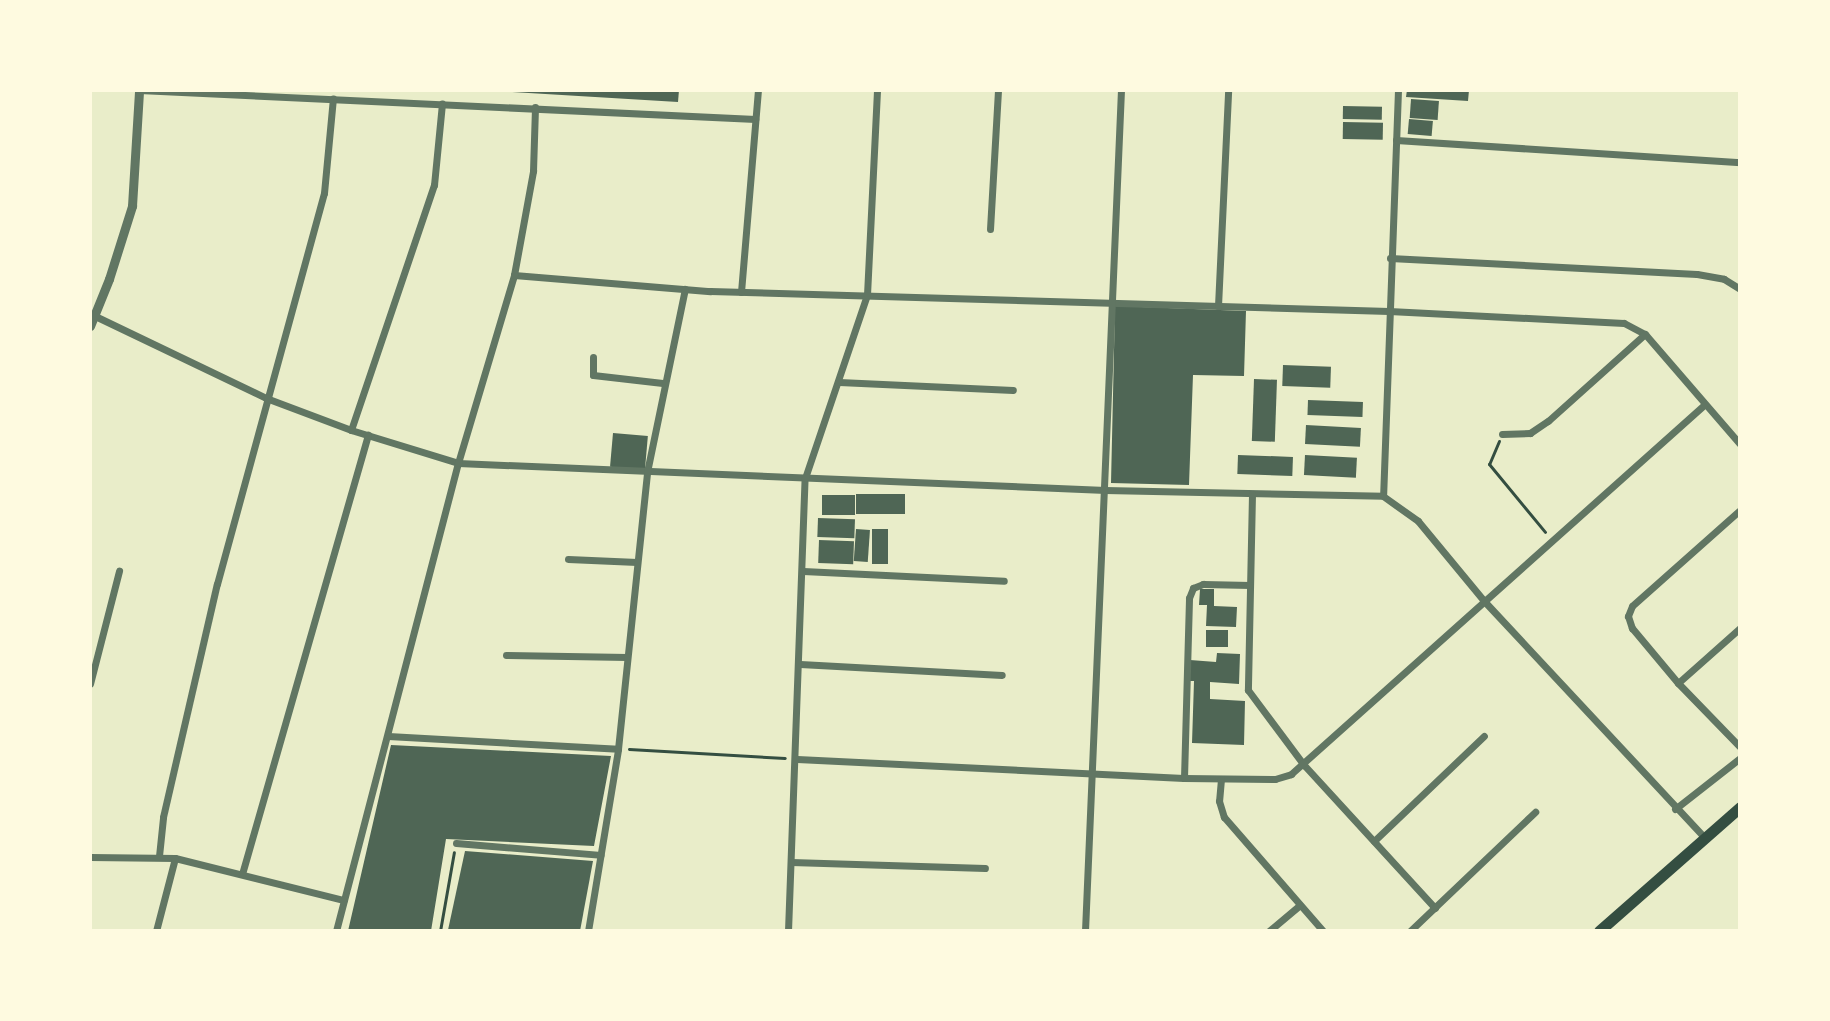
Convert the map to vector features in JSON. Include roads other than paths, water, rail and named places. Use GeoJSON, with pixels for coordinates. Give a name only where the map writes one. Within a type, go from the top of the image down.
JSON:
{"type":"FeatureCollection","features":[{"type":"Feature","properties":{"kind":"main road"},"geometry":{"type":"LineString","coordinates":[[1599,931],[1740,807]]}},
{"type":"Feature","properties":{"kind":"street"},"geometry":{"type":"LineString","coordinates":[[90,326],[132,206],[139,90],[755,119]]}},
{"type":"Feature","properties":{"kind":"street"},"geometry":{"type":"LineString","coordinates":[[741,292],[758,90]]}},
{"type":"Feature","properties":{"kind":"street"},"geometry":{"type":"LineString","coordinates":[[788,931],[797,759],[805,478],[867,295],[877,90]]}},
{"type":"Feature","properties":{"kind":"street"},"geometry":{"type":"LineString","coordinates":[[990,229],[998,90]]}},
{"type":"Feature","properties":{"kind":"street"},"geometry":{"type":"LineString","coordinates":[[1085,931],[1121,90]]}},
{"type":"Feature","properties":{"kind":"street"},"geometry":{"type":"LineString","coordinates":[[1218,306],[1228,90]]}},
{"type":"Feature","properties":{"kind":"street"},"geometry":{"type":"LineString","coordinates":[[1383,496],[1398,90]]}},
{"type":"Feature","properties":{"kind":"street"},"geometry":{"type":"LineString","coordinates":[[159,856],[163,817],[213,600],[324,193],[333,98]]}},
{"type":"Feature","properties":{"kind":"street"},"geometry":{"type":"LineString","coordinates":[[351,430],[434,185],[442,103]]}},
{"type":"Feature","properties":{"kind":"street"},"geometry":{"type":"LineString","coordinates":[[336,931],[458,463],[514,275],[532,184],[535,107]]}},
{"type":"Feature","properties":{"kind":"street"},"geometry":{"type":"LineString","coordinates":[[1396,140],[1740,162]]}},
{"type":"Feature","properties":{"kind":"street"},"geometry":{"type":"LineString","coordinates":[[1390,258],[1697,274],[1724,279],[1740,289]]}},
{"type":"Feature","properties":{"kind":"street"},"geometry":{"type":"LineString","coordinates":[[514,275],[741,292],[1389,311],[1624,323],[1645,334],[1740,444]]}},
{"type":"Feature","properties":{"kind":"street"},"geometry":{"type":"LineString","coordinates":[[588,931],[618,749],[647,472],[663,383],[685,289]]}},
{"type":"Feature","properties":{"kind":"street"},"geometry":{"type":"LineString","coordinates":[[95,316],[266,398],[351,430],[458,463],[1105,490],[1383,496],[1418,521],[1485,602],[1704,837]]}},
{"type":"Feature","properties":{"kind":"street"},"geometry":{"type":"LineString","coordinates":[[1502,434],[1530,433],[1548,421],[1645,334]]}},
{"type":"Feature","properties":{"kind":"street"},"geometry":{"type":"LineString","coordinates":[[593,357],[593,375],[663,383]]}},
{"type":"Feature","properties":{"kind":"street"},"geometry":{"type":"LineString","coordinates":[[839,382],[1013,390]]}},
{"type":"Feature","properties":{"kind":"street"},"geometry":{"type":"LineString","coordinates":[[797,759],[1093,775],[1275,779],[1304,765],[1704,405]]}},
{"type":"Feature","properties":{"kind":"street"},"geometry":{"type":"LineString","coordinates":[[242,874],[368,435]]}},
{"type":"Feature","properties":{"kind":"street"},"geometry":{"type":"LineString","coordinates":[[1252,494],[1248,690],[1304,765],[1435,908]]}},
{"type":"Feature","properties":{"kind":"street"},"geometry":{"type":"LineString","coordinates":[[1740,510],[1632,606],[1628,616],[1632,628],[1678,683],[1740,747]]}},
{"type":"Feature","properties":{"kind":"street"},"geometry":{"type":"LineString","coordinates":[[568,559],[637,562]]}},
{"type":"Feature","properties":{"kind":"street"},"geometry":{"type":"LineString","coordinates":[[90,684],[119,571]]}},
{"type":"Feature","properties":{"kind":"street"},"geometry":{"type":"LineString","coordinates":[[803,571],[1004,581]]}},
{"type":"Feature","properties":{"kind":"street"},"geometry":{"type":"LineString","coordinates":[[1184,778],[1189,598],[1193,588],[1203,584],[1250,585]]}},
{"type":"Feature","properties":{"kind":"street"},"geometry":{"type":"LineString","coordinates":[[1678,683],[1740,628]]}},
{"type":"Feature","properties":{"kind":"street"},"geometry":{"type":"LineString","coordinates":[[506,655],[627,657]]}},
{"type":"Feature","properties":{"kind":"street"},"geometry":{"type":"LineString","coordinates":[[800,664],[1002,675]]}},
{"type":"Feature","properties":{"kind":"street"},"geometry":{"type":"LineString","coordinates":[[388,736],[618,749]]}},
{"type":"Feature","properties":{"kind":"street"},"geometry":{"type":"LineString","coordinates":[[1374,841],[1484,736]]}},
{"type":"Feature","properties":{"kind":"street"},"geometry":{"type":"LineString","coordinates":[[1675,809],[1740,758]]}},
{"type":"Feature","properties":{"kind":"street"},"geometry":{"type":"LineString","coordinates":[[1221,779],[1219,801],[1224,817],[1323,931]]}},
{"type":"Feature","properties":{"kind":"street"},"geometry":{"type":"LineString","coordinates":[[1410,931],[1535,812]]}},
{"type":"Feature","properties":{"kind":"street"},"geometry":{"type":"LineString","coordinates":[[456,843],[601,855]]}},
{"type":"Feature","properties":{"kind":"street"},"geometry":{"type":"LineString","coordinates":[[90,857],[175,858],[344,900]]}},
{"type":"Feature","properties":{"kind":"street"},"geometry":{"type":"LineString","coordinates":[[156,931],[175,858]]}},
{"type":"Feature","properties":{"kind":"street"},"geometry":{"type":"LineString","coordinates":[[791,862],[985,868]]}},
{"type":"Feature","properties":{"kind":"street"},"geometry":{"type":"LineString","coordinates":[[1269,931],[1300,905]]}}]}
